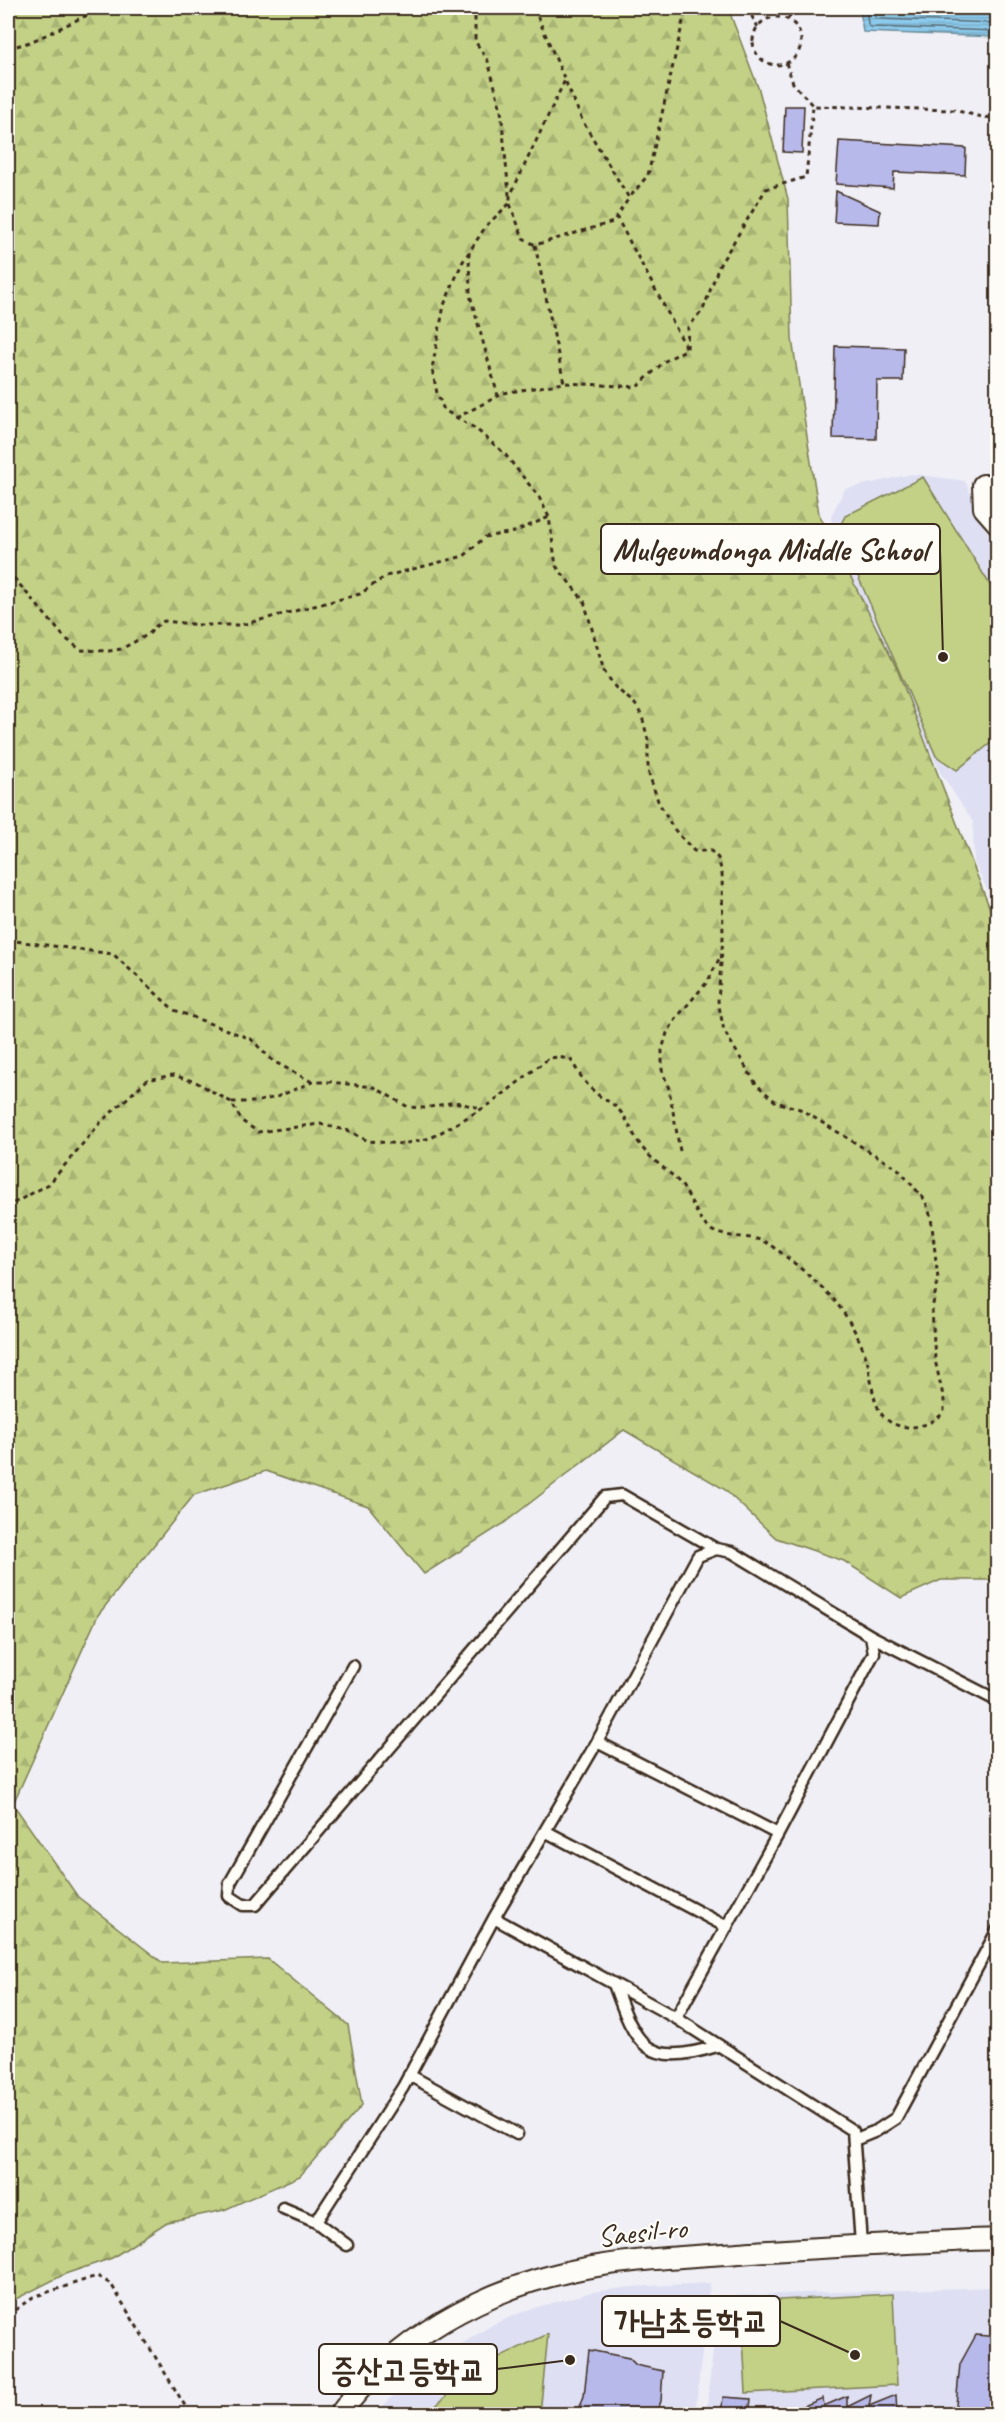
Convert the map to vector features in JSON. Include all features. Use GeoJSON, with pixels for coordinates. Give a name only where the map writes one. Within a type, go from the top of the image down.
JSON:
{"type":"FeatureCollection","features":[{"type":"Feature","properties":{"kind":"street"},"geometry":{"type":"LineString","coordinates":[[998,485],[983,485],[984,508],[998,524]]}},
{"type":"Feature","properties":{"kind":"street","name":"Saesil-ro"},"geometry":{"type":"LineString","coordinates":[[340,2415],[376,2372],[410,2342],[484,2299],[526,2283],[571,2271],[620,2264],[861,2244],[998,2239]]}},
{"type":"Feature","properties":{"kind":"lane"},"geometry":{"type":"LineString","coordinates":[[353,1666],[230,1883],[229,1896],[243,1905],[255,1905],[605,1497],[622,1495],[716,1550],[732,1552],[872,1636],[998,1701]]}},
{"type":"Feature","properties":{"kind":"lane"},"geometry":{"type":"LineString","coordinates":[[316,2222],[409,2075],[494,1918],[597,1742],[698,1556],[716,1550]]}},
{"type":"Feature","properties":{"kind":"lane"},"geometry":{"type":"LineString","coordinates":[[676,2018],[778,1834],[874,1653],[872,1636]]}},
{"type":"Feature","properties":{"kind":"lane"},"geometry":{"type":"LineString","coordinates":[[597,1742],[778,1834]]}},
{"type":"Feature","properties":{"kind":"lane"},"geometry":{"type":"LineString","coordinates":[[545,1831],[727,1927]]}},
{"type":"Feature","properties":{"kind":"lane"},"geometry":{"type":"LineString","coordinates":[[494,1918],[676,2018],[853,2131],[861,2244]]}},
{"type":"Feature","properties":{"kind":"lane"},"geometry":{"type":"LineString","coordinates":[[854,2140],[876,2131],[896,2118],[998,1929]]}},
{"type":"Feature","properties":{"kind":"lane"},"geometry":{"type":"LineString","coordinates":[[614,1984],[630,2029],[644,2044],[660,2053],[678,2055],[717,2046]]}},
{"type":"Feature","properties":{"kind":"lane"},"geometry":{"type":"LineString","coordinates":[[409,2075],[517,2134]]}},
{"type":"Feature","properties":{"kind":"lane"},"geometry":{"type":"LineString","coordinates":[[283,2208],[316,2222],[347,2245]]}},
{"type":"Feature","properties":{"kind":"path"},"geometry":{"type":"LineString","coordinates":[[8,47],[35,39],[90,13],[109,8]]}},
{"type":"Feature","properties":{"kind":"path"},"geometry":{"type":"LineString","coordinates":[[475,8],[475,42],[488,61],[501,110],[510,203],[523,238],[535,245],[613,222],[648,175],[686,8]]}},
{"type":"Feature","properties":{"kind":"path"},"geometry":{"type":"LineString","coordinates":[[534,8],[582,122],[629,198]]}},
{"type":"Feature","properties":{"kind":"path"},"geometry":{"type":"LineString","coordinates":[[747,8],[758,27]]}},
{"type":"Feature","properties":{"kind":"path"},"geometry":{"type":"LineString","coordinates":[[787,19],[794,8]]}},
{"type":"Feature","properties":{"kind":"path"},"geometry":{"type":"LineString","coordinates":[[771,18],[787,19],[794,24],[801,39],[798,53],[786,63],[771,64],[759,56],[753,42],[758,27],[771,18]]}},
{"type":"Feature","properties":{"kind":"path"},"geometry":{"type":"LineString","coordinates":[[687,349],[688,327],[704,310],[719,266],[766,189],[806,177],[813,106],[793,83],[786,63]]}},
{"type":"Feature","properties":{"kind":"path"},"geometry":{"type":"LineString","coordinates":[[510,196],[565,80]]}},
{"type":"Feature","properties":{"kind":"path"},"geometry":{"type":"LineString","coordinates":[[813,106],[954,110],[982,117],[998,118]]}},
{"type":"Feature","properties":{"kind":"path"},"geometry":{"type":"LineString","coordinates":[[8,1210],[12,1204],[49,1184],[101,1122],[147,1080],[173,1075],[196,1082],[231,1102],[242,1120],[258,1132],[320,1124],[350,1131],[368,1141],[402,1144],[431,1138],[450,1129],[480,1108],[492,1103],[549,1058],[559,1057],[571,1060],[596,1094],[616,1107],[631,1124],[638,1142],[649,1156],[679,1181],[707,1227],[721,1235],[763,1240],[834,1300],[859,1340],[867,1362],[876,1404],[884,1417],[898,1426],[923,1426],[936,1421],[944,1412],[944,1400],[935,1360],[932,1309],[938,1279],[931,1217],[925,1200],[898,1169],[800,1109],[776,1102],[756,1084],[724,1031],[718,1001],[723,937],[720,897],[722,873],[718,858],[711,851],[694,851],[673,828],[658,801],[648,771],[648,740],[642,716],[635,704],[615,687],[604,670],[584,601],[556,566],[549,517],[539,497],[504,453],[476,429],[444,410],[437,393],[432,369],[444,305],[462,263],[486,226],[510,203]]}},
{"type":"Feature","properties":{"kind":"path"},"geometry":{"type":"LineString","coordinates":[[616,216],[687,349]]}},
{"type":"Feature","properties":{"kind":"path"},"geometry":{"type":"LineString","coordinates":[[535,245],[564,383]]}},
{"type":"Feature","properties":{"kind":"path"},"geometry":{"type":"LineString","coordinates":[[470,252],[470,296],[498,396]]}},
{"type":"Feature","properties":{"kind":"path"},"geometry":{"type":"LineString","coordinates":[[456,418],[498,396],[564,383],[637,387],[665,361],[687,349]]}},
{"type":"Feature","properties":{"kind":"path"},"geometry":{"type":"LineString","coordinates":[[8,571],[65,638],[81,650],[109,651],[122,649],[149,634],[164,621],[200,625],[242,625],[360,594],[386,576],[464,556],[485,537],[514,532],[549,517]]}},
{"type":"Feature","properties":{"kind":"path"},"geometry":{"type":"LineString","coordinates":[[8,940],[113,954],[174,1010],[251,1039],[273,1061],[312,1082]]}},
{"type":"Feature","properties":{"kind":"path"},"geometry":{"type":"LineString","coordinates":[[680,1150],[669,1089],[662,1070],[662,1050],[668,1033],[678,1016],[708,981],[721,955]]}},
{"type":"Feature","properties":{"kind":"path"},"geometry":{"type":"LineString","coordinates":[[231,1102],[255,1102],[277,1097],[312,1082],[331,1082],[374,1087],[408,1107],[425,1108],[455,1102],[480,1108]]}},
{"type":"Feature","properties":{"kind":"path"},"geometry":{"type":"LineString","coordinates":[[8,2315],[33,2297],[97,2276],[111,2284],[190,2415]]}},
{"type":"Feature","properties":{"kind":"shaded area"},"geometry":{"type":"Polygon","coordinates":[[[912,474],[965,481],[986,530],[997,542],[997,910],[974,862],[973,822],[940,772],[834,539],[831,516],[845,489],[912,474]]]}},
{"type":"Feature","properties":{"kind":"shaded area"},"geometry":{"type":"Polygon","coordinates":[[[710,2283],[695,2414],[375,2414],[402,2387],[455,2348],[494,2324],[527,2310],[592,2292],[630,2287],[710,2283]]]}},
{"type":"Feature","properties":{"kind":"shaded area"},"geometry":{"type":"Polygon","coordinates":[[[997,2287],[997,2414],[706,2414],[719,2296],[997,2287]]]}},
{"type":"Feature","properties":{"kind":"green space"},"geometry":{"type":"Polygon","coordinates":[[[8,8],[728,8],[759,90],[788,199],[792,339],[819,514],[897,669],[997,927],[998,1580],[941,1580],[901,1598],[844,1561],[776,1538],[724,1489],[624,1430],[503,1524],[424,1574],[368,1506],[266,1471],[194,1495],[98,1615],[13,1804],[78,1897],[163,1963],[268,1959],[348,2025],[362,2105],[300,2176],[224,2210],[167,2222],[112,2258],[65,2274],[8,2303],[8,8]]]}},
{"type":"Feature","properties":{"kind":"green space"},"geometry":{"type":"Polygon","coordinates":[[[923,477],[997,596],[997,738],[957,770],[936,756],[838,530],[845,516],[923,477]]]}},
{"type":"Feature","properties":{"kind":"green space"},"geometry":{"type":"Polygon","coordinates":[[[893,2294],[897,2385],[746,2393],[741,2302],[893,2294]]]}},
{"type":"Feature","properties":{"kind":"green space"},"geometry":{"type":"Polygon","coordinates":[[[548,2334],[540,2414],[427,2414],[456,2387],[493,2360],[548,2334]]]}},
{"type":"Feature","properties":{"kind":"water"},"geometry":{"type":"Polygon","coordinates":[[[860,8],[997,8],[997,37],[863,32],[860,8]]]}},
{"type":"Feature","properties":{"kind":"building"},"geometry":{"type":"Polygon","coordinates":[[[785,106],[804,106],[802,153],[783,152],[785,106]]]}},
{"type":"Feature","properties":{"kind":"building"},"geometry":{"type":"Polygon","coordinates":[[[839,141],[966,148],[965,175],[894,172],[893,188],[836,184],[839,141]]]}},
{"type":"Feature","properties":{"kind":"building"},"geometry":{"type":"Polygon","coordinates":[[[836,191],[880,211],[879,224],[834,222],[836,191]]]}},
{"type":"Feature","properties":{"kind":"building"},"geometry":{"type":"Polygon","coordinates":[[[835,346],[904,348],[903,381],[877,381],[876,439],[833,438],[835,346]]]}},
{"type":"Feature","properties":{"kind":"building"},"geometry":{"type":"Polygon","coordinates":[[[976,2335],[998,2337],[998,2415],[955,2415],[960,2364],[976,2335]]]}},
{"type":"Feature","properties":{"kind":"building"},"geometry":{"type":"Polygon","coordinates":[[[589,2350],[629,2358],[636,2365],[663,2371],[661,2401],[656,2415],[577,2415],[584,2396],[589,2350]]]}},
{"type":"Feature","properties":{"kind":"building"},"geometry":{"type":"Polygon","coordinates":[[[871,2395],[869,2406],[896,2395],[897,2415],[782,2415],[823,2398],[824,2406],[847,2396],[847,2407],[871,2395]]]}},
{"type":"Feature","properties":{"kind":"building"},"geometry":{"type":"Polygon","coordinates":[[[723,2397],[751,2399],[749,2415],[721,2415],[723,2397]]]}},
{"type":"Feature","properties":{"kind":"place","name":"Mulgeumdonga Middle School"},"geometry":{"type":"Point","coordinates":[943,657]}},
{"type":"Feature","properties":{"kind":"place","name":"가남초등학교"},"geometry":{"type":"Point","coordinates":[855,2355]}},
{"type":"Feature","properties":{"kind":"place","name":"증산고등학교"},"geometry":{"type":"Point","coordinates":[570,2360]}}]}
